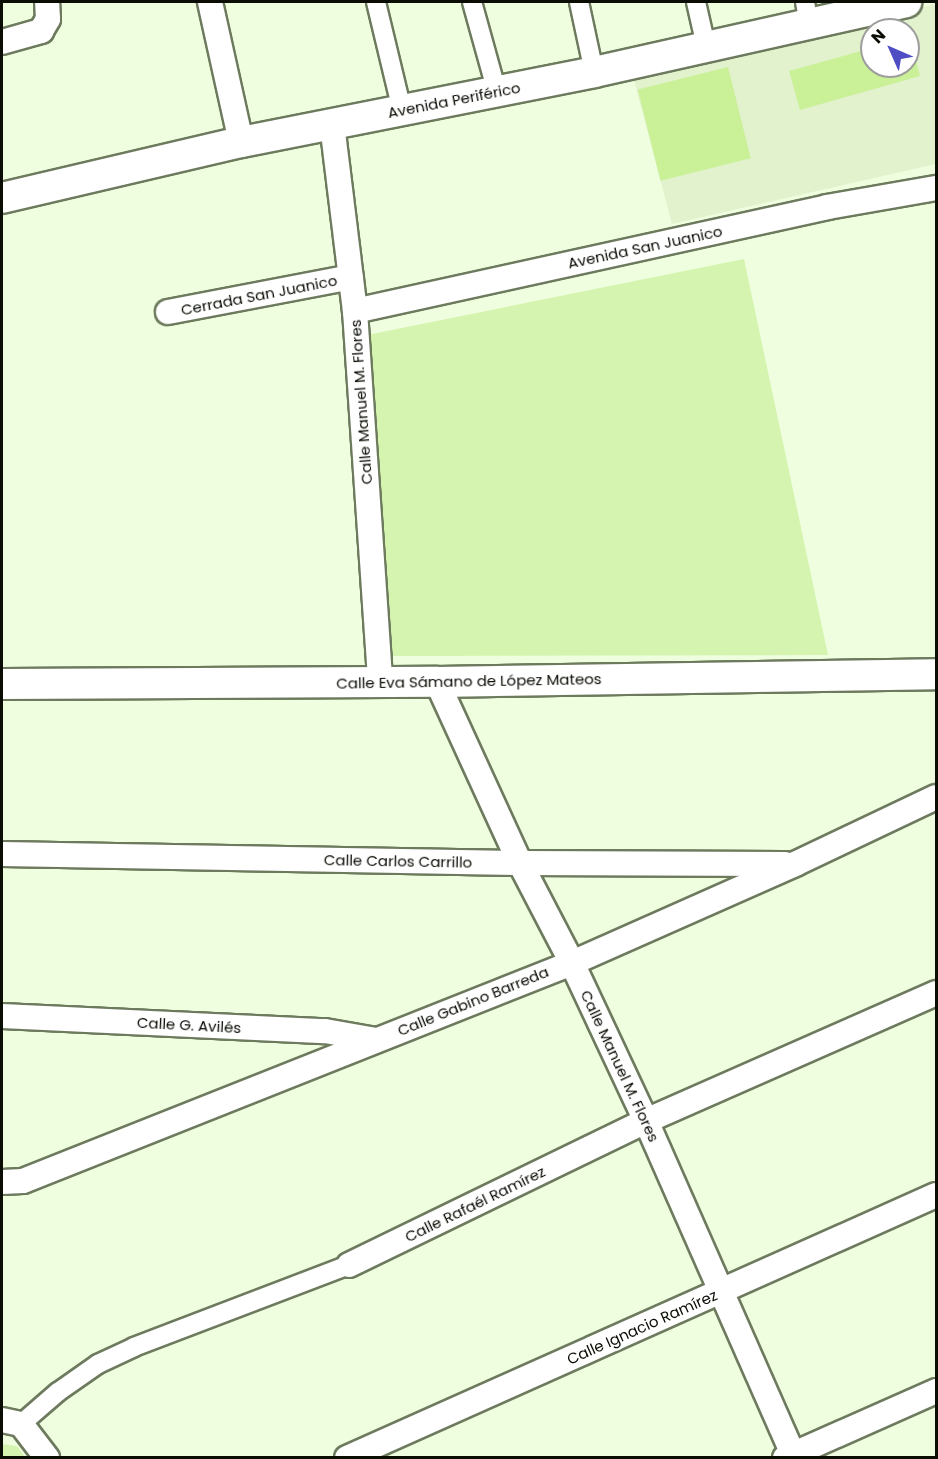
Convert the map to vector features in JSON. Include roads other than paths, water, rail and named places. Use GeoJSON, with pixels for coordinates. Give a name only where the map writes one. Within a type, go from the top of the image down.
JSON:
{"type":"FeatureCollection","features":[{"type":"Feature","properties":{"kind":"street"},"geometry":{"type":"LineString","coordinates":[[2,42],[41,31],[48,19],[46,2]]}},
{"type":"Feature","properties":{"kind":"street"},"geometry":{"type":"LineString","coordinates":[[210,2],[242,142]]}},
{"type":"Feature","properties":{"kind":"street"},"geometry":{"type":"LineString","coordinates":[[376,2],[402,110]]}},
{"type":"Feature","properties":{"kind":"street"},"geometry":{"type":"LineString","coordinates":[[472,2],[497,92]]}},
{"type":"Feature","properties":{"kind":"street"},"geometry":{"type":"LineString","coordinates":[[579,2],[594,72]]}},
{"type":"Feature","properties":{"kind":"street"},"geometry":{"type":"LineString","coordinates":[[696,2],[706,46]]}},
{"type":"Feature","properties":{"kind":"street","name":"Avenida Periférico"},"geometry":{"type":"LineString","coordinates":[[2,198],[242,142],[594,72],[706,46],[807,13],[906,2]]}},
{"type":"Feature","properties":{"kind":"street","name":"Calle Manuel M. Flores"},"geometry":{"type":"LineString","coordinates":[[332,124],[355,311],[380,682]]}},
{"type":"Feature","properties":{"kind":"street","name":"Avenida San Juanico"},"geometry":{"type":"LineString","coordinates":[[355,311],[827,207],[936,188]]}},
{"type":"Feature","properties":{"kind":"street","name":"Cerrada San Juanico"},"geometry":{"type":"LineString","coordinates":[[168,312],[351,277]]}},
{"type":"Feature","properties":{"kind":"street","name":"Calle Eva Sámano de López Mateos"},"geometry":{"type":"LineString","coordinates":[[2,684],[437,682],[936,674]]}},
{"type":"Feature","properties":{"kind":"street","name":"Calle Manuel M. Flores"},"geometry":{"type":"LineString","coordinates":[[437,682],[520,863],[572,963],[646,1121],[723,1291],[789,1456]]}},
{"type":"Feature","properties":{"kind":"street","name":"Calle Gabino Barreda"},"geometry":{"type":"LineString","coordinates":[[2,1182],[23,1181],[572,963],[795,864],[936,797]]}},
{"type":"Feature","properties":{"kind":"street","name":"Calle Carlos Carrillo"},"geometry":{"type":"LineString","coordinates":[[2,854],[520,863],[795,864]]}},
{"type":"Feature","properties":{"kind":"street","name":"Calle Rafaél Ramírez"},"geometry":{"type":"LineString","coordinates":[[11,1422],[98,1364],[134,1347],[349,1265],[646,1121],[936,993]]}},
{"type":"Feature","properties":{"kind":"street","name":"Calle G. Avilés"},"geometry":{"type":"LineString","coordinates":[[2,1016],[325,1031],[376,1040]]}},
{"type":"Feature","properties":{"kind":"street","name":"Calle Ignacio Ramírez"},"geometry":{"type":"LineString","coordinates":[[347,1458],[936,1195]]}},
{"type":"Feature","properties":{"kind":"street"},"geometry":{"type":"LineString","coordinates":[[789,1456],[936,1390]]}},
{"type":"Feature","properties":{"kind":"street"},"geometry":{"type":"LineString","coordinates":[[11,1422],[47,1458]]}}]}
